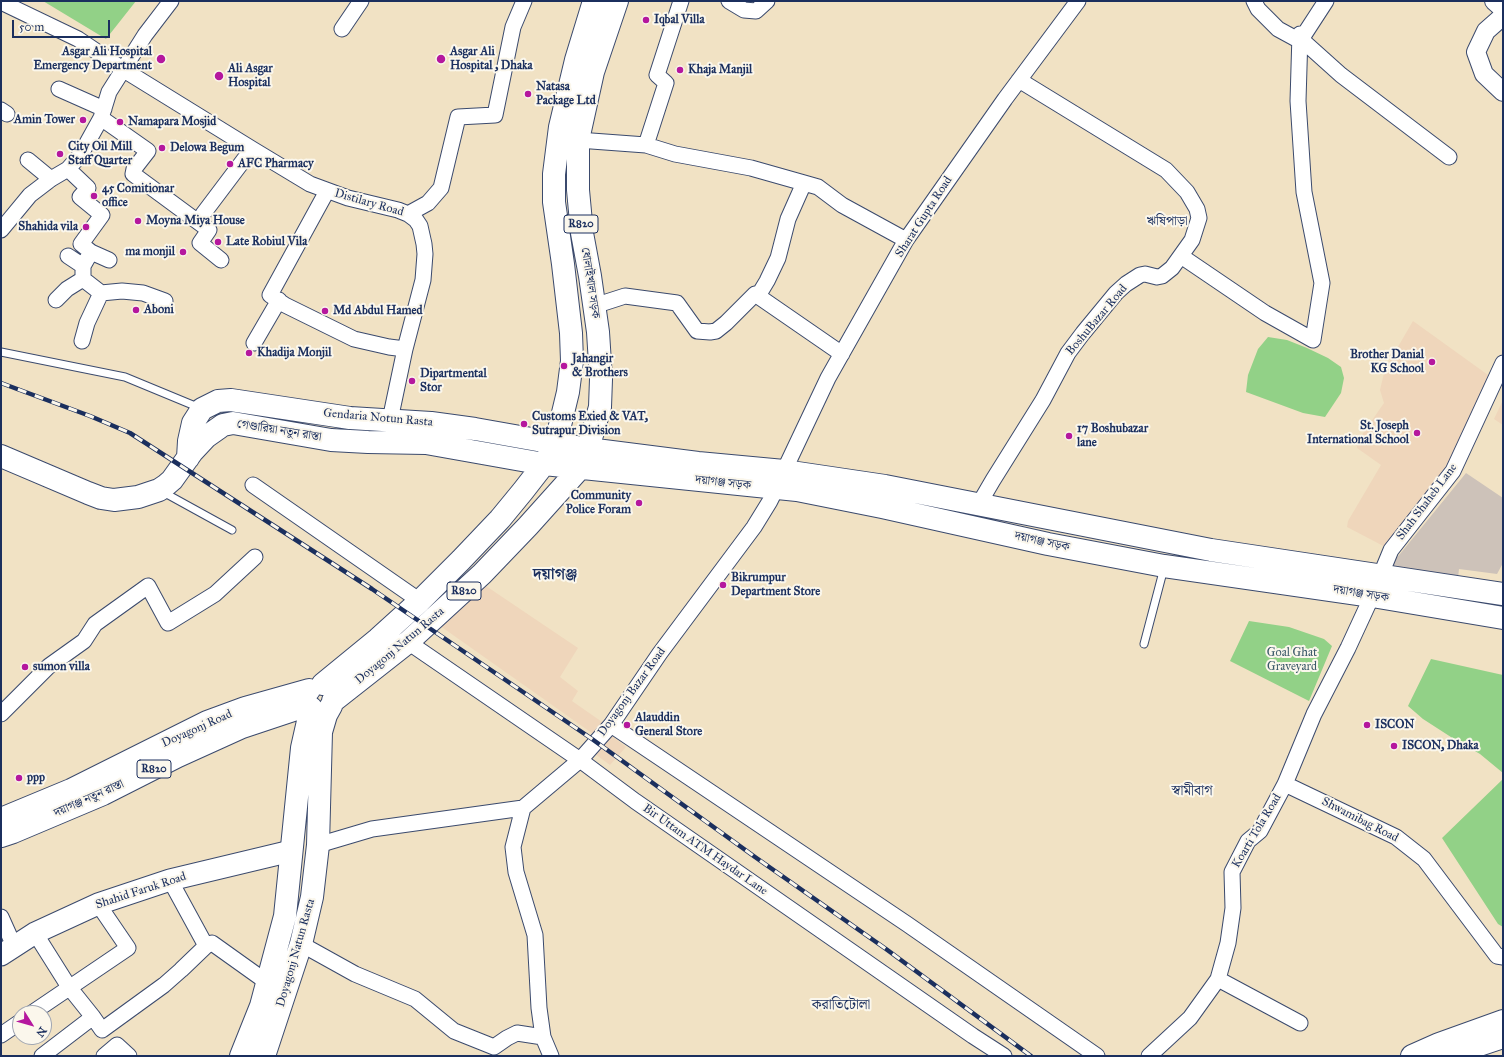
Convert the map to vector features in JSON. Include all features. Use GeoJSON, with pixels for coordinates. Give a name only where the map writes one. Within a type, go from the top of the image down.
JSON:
{"type":"FeatureCollection","features":[{"type":"Feature","properties":{"kind":"main road","name":"ধোলাইখাল সড়ক"},"geometry":{"type":"LineString","coordinates":[[556,442],[568,392],[572,360],[571,333],[564,271],[554,202],[554,174],[560,127],[576,60],[594,1]]}},
{"type":"Feature","properties":{"kind":"main road","name":"ধোলাইখাল সড়ক"},"geometry":{"type":"LineString","coordinates":[[585,458],[600,407],[601,379],[598,332],[581,226],[578,190],[578,140],[593,72],[617,1]]}},
{"type":"Feature","properties":{"kind":"main road","name":"Gendaria Notun Rasta"},"geometry":{"type":"LineString","coordinates":[[202,409],[211,404],[224,400],[350,418],[390,420],[444,435],[556,442],[585,458]]}},
{"type":"Feature","properties":{"kind":"main road"},"geometry":{"type":"LineString","coordinates":[[188,458],[189,441],[193,423],[202,409]]}},
{"type":"Feature","properties":{"kind":"main road","name":"গেণ্ডারিয়া নতুন রাস্তা"},"geometry":{"type":"LineString","coordinates":[[1,456],[101,498],[114,500],[126,499],[160,490],[172,480],[206,437],[223,425],[233,423],[331,440],[426,443],[444,435],[544,464],[585,458]]}},
{"type":"Feature","properties":{"kind":"main road","name":"Doyagonj Natun Rasta"},"geometry":{"type":"LineString","coordinates":[[240,1056],[262,1006],[285,916],[302,748],[305,732],[319,699],[378,639],[420,601],[500,519],[544,464],[556,442]]}},
{"type":"Feature","properties":{"kind":"main road","name":"Doyagonj Natun Rasta"},"geometry":{"type":"LineString","coordinates":[[319,699],[408,642],[482,574],[528,526],[585,458]]}},
{"type":"Feature","properties":{"kind":"main road","name":"দয়াগঞ্জ সড়ক"},"geometry":{"type":"LineString","coordinates":[[585,458],[698,462],[780,480],[885,486],[1211,550],[1503,594]]}},
{"type":"Feature","properties":{"kind":"main road","name":"দয়াগঞ্জ সড়ক"},"geometry":{"type":"LineString","coordinates":[[780,480],[797,490],[1048,544],[1164,566],[1372,596],[1503,618]]}},
{"type":"Feature","properties":{"kind":"main road","name":"Doyagonj Natun Rasta"},"geometry":{"type":"LineString","coordinates":[[264,1056],[301,944],[312,897],[318,846],[321,732],[326,715],[319,699]]}},
{"type":"Feature","properties":{"kind":"main road","name":"দয়াগঞ্জ নতুন রাস্তা"},"geometry":{"type":"LineString","coordinates":[[1,836],[103,794],[242,726],[282,714],[319,699]]}},
{"type":"Feature","properties":{"kind":"main road","name":"Doyagonj Road"},"geometry":{"type":"LineString","coordinates":[[1,819],[71,790],[207,722],[245,708],[319,699]]}},
{"type":"Feature","properties":{"kind":"main road"},"geometry":{"type":"LineString","coordinates":[[282,714],[301,723],[305,732]]}},
{"type":"Feature","properties":{"kind":"main road"},"geometry":{"type":"LineString","coordinates":[[291,851],[318,846]]}},
{"type":"Feature","properties":{"kind":"main road","name":"Shahid Faruk Road"},"geometry":{"type":"LineString","coordinates":[[8,951],[35,933],[98,904],[170,880],[291,851]]}},
{"type":"Feature","properties":{"kind":"main road"},"geometry":{"type":"LineString","coordinates":[[280,936],[301,944]]}},
{"type":"Feature","properties":{"kind":"main road"},"geometry":{"type":"LineString","coordinates":[[1412,1056],[1439,1044],[1503,1021]]}},
{"type":"Feature","properties":{"kind":"main road"},"geometry":{"type":"LineString","coordinates":[[1452,1056],[1503,1037]]}},
{"type":"Feature","properties":{"kind":"street"},"geometry":{"type":"LineString","coordinates":[[1,230],[30,195],[51,179],[68,169],[81,154],[103,113],[109,92],[145,35],[171,1]]}},
{"type":"Feature","properties":{"kind":"street"},"geometry":{"type":"LineString","coordinates":[[342,29],[361,1]]}},
{"type":"Feature","properties":{"kind":"street"},"geometry":{"type":"LineString","coordinates":[[408,214],[428,203],[442,188],[458,117],[495,115],[513,27],[524,1]]}},
{"type":"Feature","properties":{"kind":"street"},"geometry":{"type":"LineString","coordinates":[[646,145],[666,83],[657,75],[681,1]]}},
{"type":"Feature","properties":{"kind":"street"},"geometry":{"type":"LineString","coordinates":[[729,1],[744,10],[756,11],[767,1]]}},
{"type":"Feature","properties":{"kind":"street","name":"Sharat Gupta Road"},"geometry":{"type":"LineString","coordinates":[[780,480],[828,378],[906,240],[1019,80],[1078,1]]}},
{"type":"Feature","properties":{"kind":"street"},"geometry":{"type":"LineString","coordinates":[[1254,1],[1258,9],[1278,29],[1298,41],[1326,1]]}},
{"type":"Feature","properties":{"kind":"street"},"geometry":{"type":"LineString","coordinates":[[1494,1],[1503,10]]}},
{"type":"Feature","properties":{"kind":"street","name":"Distilary Road"},"geometry":{"type":"LineString","coordinates":[[1,2],[78,39],[124,70],[310,184],[348,198],[398,210],[408,214],[416,220],[420,226],[425,254],[424,280],[405,349],[390,420]]}},
{"type":"Feature","properties":{"kind":"street"},"geometry":{"type":"LineString","coordinates":[[1503,16],[1486,31],[1476,52],[1484,74],[1503,92]]}},
{"type":"Feature","properties":{"kind":"street"},"geometry":{"type":"LineString","coordinates":[[1301,37],[1341,75],[1449,157]]}},
{"type":"Feature","properties":{"kind":"street"},"geometry":{"type":"LineString","coordinates":[[1181,256],[1264,313],[1314,340],[1322,283],[1304,192],[1298,101],[1301,37]]}},
{"type":"Feature","properties":{"kind":"street","name":"BoshuBazar Road"},"geometry":{"type":"LineString","coordinates":[[979,504],[1043,400],[1068,353],[1083,333],[1116,293],[1126,284],[1140,275],[1145,274],[1157,277],[1162,276],[1172,268],[1192,240],[1199,218],[1197,209],[1187,192],[1166,170],[1019,80]]}},
{"type":"Feature","properties":{"kind":"street"},"geometry":{"type":"LineString","coordinates":[[59,89],[103,113],[148,151],[134,169],[133,174],[209,230],[200,243],[221,260]]}},
{"type":"Feature","properties":{"kind":"street"},"geometry":{"type":"LineString","coordinates":[[578,140],[646,145],[676,154],[751,168],[818,187],[842,205],[906,240]]}},
{"type":"Feature","properties":{"kind":"street"},"geometry":{"type":"LineString","coordinates":[[203,214],[252,149]]}},
{"type":"Feature","properties":{"kind":"street"},"geometry":{"type":"LineString","coordinates":[[28,160],[51,179]]}},
{"type":"Feature","properties":{"kind":"street"},"geometry":{"type":"LineString","coordinates":[[68,169],[88,188],[80,197],[102,215],[81,244],[91,252],[108,260]]}},
{"type":"Feature","properties":{"kind":"street"},"geometry":{"type":"LineString","coordinates":[[758,296],[778,258],[788,219],[804,183]]}},
{"type":"Feature","properties":{"kind":"street"},"geometry":{"type":"LineString","coordinates":[[327,191],[270,295],[285,305],[354,339],[388,347],[405,349]]}},
{"type":"Feature","properties":{"kind":"street"},"geometry":{"type":"LineString","coordinates":[[56,300],[83,272],[91,252]]}},
{"type":"Feature","properties":{"kind":"street"},"geometry":{"type":"LineString","coordinates":[[68,256],[100,293]]}},
{"type":"Feature","properties":{"kind":"street"},"geometry":{"type":"LineString","coordinates":[[100,293],[122,290],[143,293],[165,301]]}},
{"type":"Feature","properties":{"kind":"street"},"geometry":{"type":"LineString","coordinates":[[82,341],[87,323],[100,293]]}},
{"type":"Feature","properties":{"kind":"street"},"geometry":{"type":"LineString","coordinates":[[594,306],[625,296],[677,304],[697,331],[710,332],[716,331],[726,323],[755,294],[842,354]]}},
{"type":"Feature","properties":{"kind":"street"},"geometry":{"type":"LineString","coordinates":[[254,343],[279,300]]}},
{"type":"Feature","properties":{"kind":"street","name":"Shah Shaheb Lane"},"geometry":{"type":"LineString","coordinates":[[1380,575],[1391,550],[1453,471],[1503,364]]}},
{"type":"Feature","properties":{"kind":"street","name":"Doyagonj Bazar Road"},"geometry":{"type":"LineString","coordinates":[[524,808],[580,760],[612,725],[674,634],[754,527],[770,501],[780,480]]}},
{"type":"Feature","properties":{"kind":"street"},"geometry":{"type":"LineString","coordinates":[[252,485],[420,601]]}},
{"type":"Feature","properties":{"kind":"street"},"geometry":{"type":"LineString","coordinates":[[1,714],[49,666],[84,640],[95,624],[148,586],[168,623],[216,594],[255,557]]}},
{"type":"Feature","properties":{"kind":"street","name":"Koarti Tola Road"},"geometry":{"type":"LineString","coordinates":[[1148,1056],[1190,1018],[1218,979],[1228,943],[1233,908],[1232,872],[1248,841],[1260,831],[1285,784],[1314,714],[1348,648],[1380,575]]}},
{"type":"Feature","properties":{"kind":"street","name":"Bir Uttam ATM Haydar Lane"},"geometry":{"type":"LineString","coordinates":[[408,642],[580,760],[635,801],[972,1036],[1004,1056]]}},
{"type":"Feature","properties":{"kind":"street"},"geometry":{"type":"LineString","coordinates":[[612,725],[901,919],[1097,1056]]}},
{"type":"Feature","properties":{"kind":"street","name":"Shwamibag Road"},"geometry":{"type":"LineString","coordinates":[[1285,784],[1396,837],[1424,859],[1497,956],[1503,957]]}},
{"type":"Feature","properties":{"kind":"street"},"geometry":{"type":"LineString","coordinates":[[318,846],[372,829],[524,808],[513,848],[516,872],[535,935],[539,1008],[543,1037],[551,1056]]}},
{"type":"Feature","properties":{"kind":"street"},"geometry":{"type":"LineString","coordinates":[[170,880],[206,946]]}},
{"type":"Feature","properties":{"kind":"street"},"geometry":{"type":"LineString","coordinates":[[43,1005],[128,948],[98,904]]}},
{"type":"Feature","properties":{"kind":"street"},"geometry":{"type":"LineString","coordinates":[[1,917],[8,951]]}},
{"type":"Feature","properties":{"kind":"street"},"geometry":{"type":"LineString","coordinates":[[35,933],[69,987],[102,1030],[129,1056]]}},
{"type":"Feature","properties":{"kind":"street"},"geometry":{"type":"LineString","coordinates":[[102,1030],[164,984],[206,946],[212,943],[268,983]]}},
{"type":"Feature","properties":{"kind":"street"},"geometry":{"type":"LineString","coordinates":[[301,944],[355,974],[415,999],[454,1031],[494,1047],[517,1033],[543,1037]]}},
{"type":"Feature","properties":{"kind":"street"},"geometry":{"type":"LineString","coordinates":[[1218,979],[1300,1023]]}},
{"type":"Feature","properties":{"kind":"street"},"geometry":{"type":"LineString","coordinates":[[42,1056],[93,1017]]}},
{"type":"Feature","properties":{"kind":"street"},"geometry":{"type":"LineString","coordinates":[[1,1035],[12,1027]]}},
{"type":"Feature","properties":{"kind":"street"},"geometry":{"type":"LineString","coordinates":[[104,1056],[117,1045]]}},
{"type":"Feature","properties":{"kind":"lane"},"geometry":{"type":"LineString","coordinates":[[1,352],[125,377],[202,409]]}},
{"type":"Feature","properties":{"kind":"lane"},"geometry":{"type":"LineString","coordinates":[[160,490],[232,530]]}},
{"type":"Feature","properties":{"kind":"lane"},"geometry":{"type":"LineString","coordinates":[[1144,644],[1164,566]]}},
{"type":"Feature","properties":{"kind":"shaded area","name":"St. Joseph International School"},"geometry":{"type":"Polygon","coordinates":[[[1413,321],[1495,380],[1453,471],[1391,550],[1347,527],[1348,521],[1381,465],[1357,448],[1357,442],[1384,403],[1380,390],[1385,369],[1413,321]]]}},
{"type":"Feature","properties":{"kind":"shaded area"},"geometry":{"type":"Polygon","coordinates":[[[1503,400],[1503,425],[1494,419],[1503,400]]]}},
{"type":"Feature","properties":{"kind":"shaded area"},"geometry":{"type":"Polygon","coordinates":[[[1466,473],[1503,498],[1503,563],[1497,574],[1459,569],[1457,587],[1380,575],[1400,554],[1466,473]]]}},
{"type":"Feature","properties":{"kind":"shaded area"},"geometry":{"type":"Polygon","coordinates":[[[483,584],[578,648],[560,677],[578,691],[572,701],[605,724],[596,736],[436,623],[483,584]]]}},
{"type":"Feature","properties":{"kind":"shaded area"},"geometry":{"type":"Polygon","coordinates":[[[612,736],[626,747],[610,765],[595,754],[612,736]]]}},
{"type":"Feature","properties":{"kind":"green space"},"geometry":{"type":"Polygon","coordinates":[[[43,1],[136,1],[106,39],[43,1]]]}},
{"type":"Feature","properties":{"kind":"green space"},"geometry":{"type":"Polygon","coordinates":[[[1268,337],[1287,340],[1307,348],[1328,358],[1341,367],[1344,378],[1341,393],[1325,417],[1303,413],[1246,392],[1248,375],[1258,349],[1268,337]]]}},
{"type":"Feature","properties":{"kind":"green space","name":"Goal Ghat Graveyard"},"geometry":{"type":"Polygon","coordinates":[[[1249,621],[1289,627],[1324,639],[1332,646],[1309,701],[1230,661],[1249,621]]]}},
{"type":"Feature","properties":{"kind":"green space"},"geometry":{"type":"Polygon","coordinates":[[[1431,659],[1503,675],[1503,773],[1480,754],[1423,719],[1408,706],[1431,659]]]}},
{"type":"Feature","properties":{"kind":"green space"},"geometry":{"type":"Polygon","coordinates":[[[1503,779],[1503,927],[1498,924],[1442,838],[1503,779]]]}},
{"type":"Feature","properties":{"kind":"railway"},"geometry":{"type":"LineString","coordinates":[[1,383],[90,416],[130,433],[372,589],[592,739],[755,857],[886,949],[1031,1056]]}},
{"type":"Feature","properties":{"kind":"place","name":"Iqbal Villa"},"geometry":{"type":"Point","coordinates":[646,20]}},
{"type":"Feature","properties":{"kind":"place","name":"Asgar Ali Hospital Emergency Department"},"geometry":{"type":"Point","coordinates":[161,59]}},
{"type":"Feature","properties":{"kind":"place","name":"Asgar Ali Hospital , Dhaka"},"geometry":{"type":"Point","coordinates":[441,59]}},
{"type":"Feature","properties":{"kind":"place","name":"Khaja Manjil"},"geometry":{"type":"Point","coordinates":[680,70]}},
{"type":"Feature","properties":{"kind":"place","name":"Ali Asgar Hospital"},"geometry":{"type":"Point","coordinates":[219,76]}},
{"type":"Feature","properties":{"kind":"place","name":"Natasa Package Ltd"},"geometry":{"type":"Point","coordinates":[528,94]}},
{"type":"Feature","properties":{"kind":"place","name":"Amin Tower"},"geometry":{"type":"Point","coordinates":[83,120]}},
{"type":"Feature","properties":{"kind":"place","name":"Namapara Mosjid"},"geometry":{"type":"Point","coordinates":[120,122]}},
{"type":"Feature","properties":{"kind":"place","name":"Delowa Begum"},"geometry":{"type":"Point","coordinates":[162,148]}},
{"type":"Feature","properties":{"kind":"place","name":"City Oil Mill Staff Quarter"},"geometry":{"type":"Point","coordinates":[60,154]}},
{"type":"Feature","properties":{"kind":"place","name":"AFC Pharmacy"},"geometry":{"type":"Point","coordinates":[230,164]}},
{"type":"Feature","properties":{"kind":"place","name":"45 Comitionar office"},"geometry":{"type":"Point","coordinates":[94,196]}},
{"type":"Feature","properties":{"kind":"place","name":"Moyna Miya House"},"geometry":{"type":"Point","coordinates":[138,221]}},
{"type":"Feature","properties":{"kind":"place","name":"Shahida vila"},"geometry":{"type":"Point","coordinates":[86,227]}},
{"type":"Feature","properties":{"kind":"place","name":"Late Robiul Vila"},"geometry":{"type":"Point","coordinates":[218,242]}},
{"type":"Feature","properties":{"kind":"place","name":"ma monjil"},"geometry":{"type":"Point","coordinates":[183,252]}},
{"type":"Feature","properties":{"kind":"place","name":"Aboni"},"geometry":{"type":"Point","coordinates":[136,310]}},
{"type":"Feature","properties":{"kind":"place","name":"Md Abdul Hamed"},"geometry":{"type":"Point","coordinates":[325,311]}},
{"type":"Feature","properties":{"kind":"place","name":"Khadija Monjil"},"geometry":{"type":"Point","coordinates":[249,353]}},
{"type":"Feature","properties":{"kind":"place","name":"Brother Danial KG School"},"geometry":{"type":"Point","coordinates":[1432,362]}},
{"type":"Feature","properties":{"kind":"place","name":"Jahangir & Brothers"},"geometry":{"type":"Point","coordinates":[564,366]}},
{"type":"Feature","properties":{"kind":"place","name":"Dipartmental Stor"},"geometry":{"type":"Point","coordinates":[412,381]}},
{"type":"Feature","properties":{"kind":"place","name":"Customs Exied & VAT, Sutrapur Division"},"geometry":{"type":"Point","coordinates":[524,424]}},
{"type":"Feature","properties":{"kind":"place","name":"St. Joseph International School"},"geometry":{"type":"Point","coordinates":[1417,433]}},
{"type":"Feature","properties":{"kind":"place","name":"17 Boshubazar lane"},"geometry":{"type":"Point","coordinates":[1069,436]}},
{"type":"Feature","properties":{"kind":"place","name":"Community Police Foram"},"geometry":{"type":"Point","coordinates":[639,503]}},
{"type":"Feature","properties":{"kind":"place","name":"Bikrumpur Department Store"},"geometry":{"type":"Point","coordinates":[723,585]}},
{"type":"Feature","properties":{"kind":"place","name":"sumon villa"},"geometry":{"type":"Point","coordinates":[25,667]}},
{"type":"Feature","properties":{"kind":"place","name":"Alauddin General Store"},"geometry":{"type":"Point","coordinates":[627,725]}},
{"type":"Feature","properties":{"kind":"place","name":"ISCON"},"geometry":{"type":"Point","coordinates":[1367,725]}},
{"type":"Feature","properties":{"kind":"place","name":"ISCON, Dhaka"},"geometry":{"type":"Point","coordinates":[1394,746]}},
{"type":"Feature","properties":{"kind":"place","name":"ppp"},"geometry":{"type":"Point","coordinates":[19,778]}},
{"type":"Feature","properties":{"kind":"district","name":"ঋষিপাড়া"},"geometry":{"type":"Point","coordinates":[1167,222]}},
{"type":"Feature","properties":{"kind":"district","name":"দয়াগঞ্জ"},"geometry":{"type":"Point","coordinates":[555,575]}},
{"type":"Feature","properties":{"kind":"district","name":"স্বামীবাগ"},"geometry":{"type":"Point","coordinates":[1192,792]}},
{"type":"Feature","properties":{"kind":"district","name":"করাতিটোলা"},"geometry":{"type":"Point","coordinates":[841,1006]}}]}
